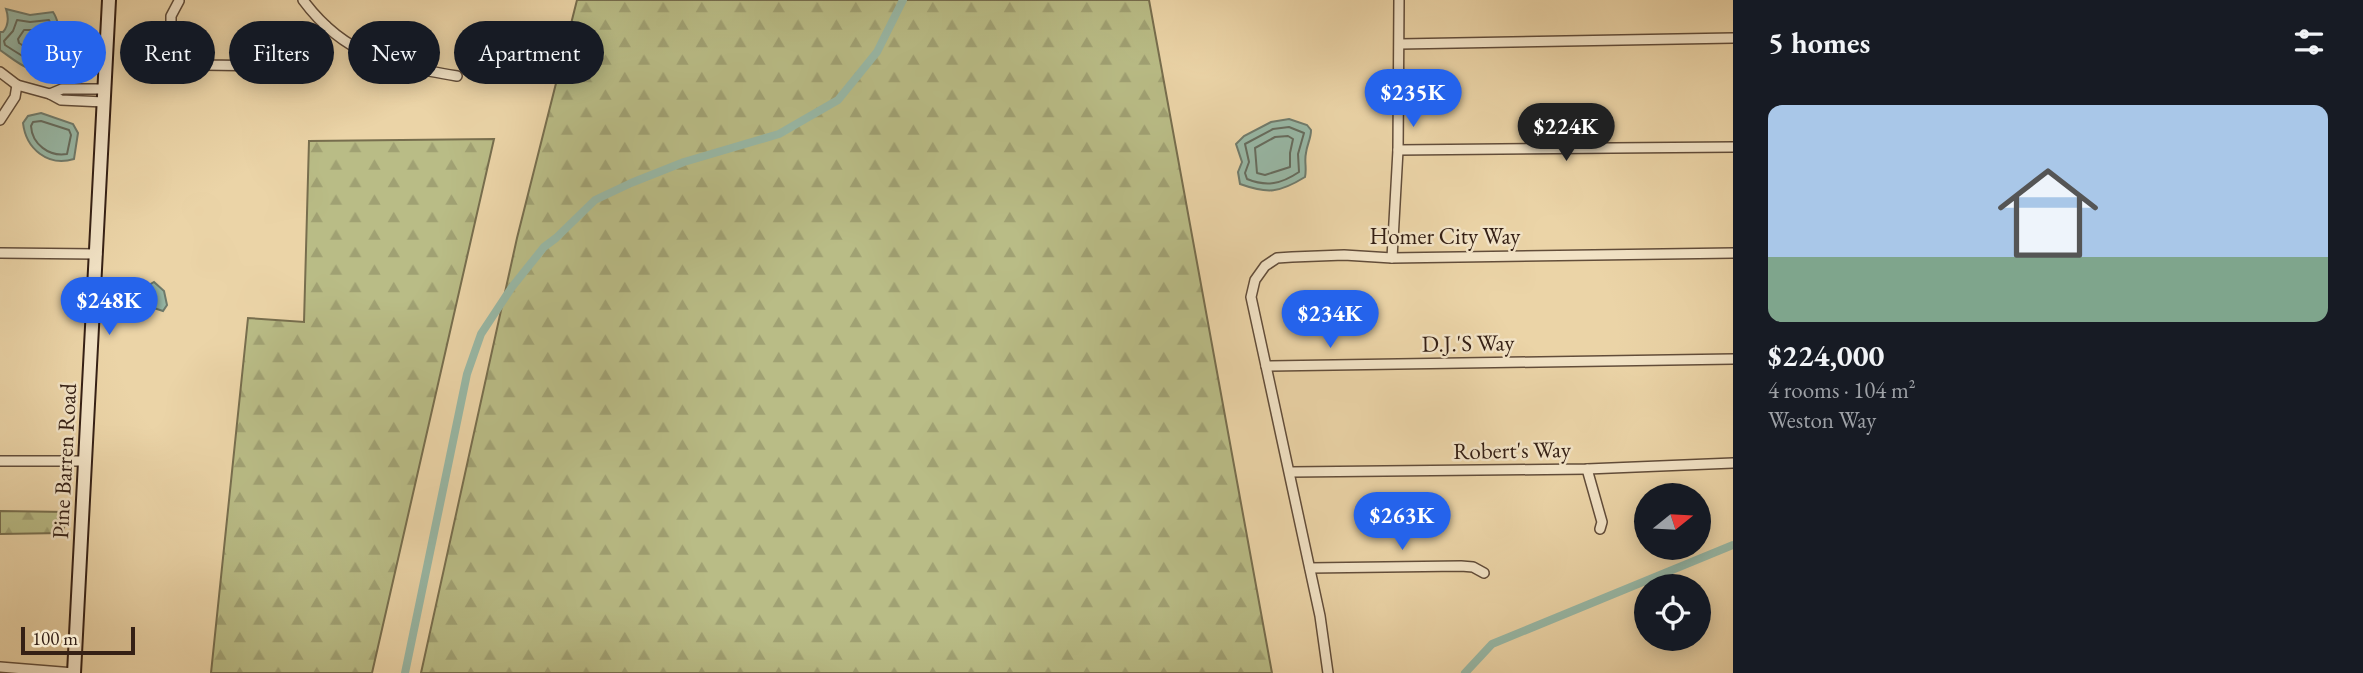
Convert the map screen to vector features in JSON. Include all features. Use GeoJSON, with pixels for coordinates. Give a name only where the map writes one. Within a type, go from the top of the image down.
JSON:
{"type":"FeatureCollection","features":[{"type":"Feature","properties":{"kind":"main road","name":"Pine Barren Road"},"geometry":{"type":"LineString","coordinates":[[74,673],[109,0]]}},
{"type":"Feature","properties":{"kind":"street"},"geometry":{"type":"LineString","coordinates":[[303,0],[322,21]]}},
{"type":"Feature","properties":{"kind":"street"},"geometry":{"type":"LineString","coordinates":[[1392,258],[1398,150],[1399,0]]}},
{"type":"Feature","properties":{"kind":"street"},"geometry":{"type":"LineString","coordinates":[[179,1],[171,16],[171,35],[180,51],[186,57],[204,65],[229,65]]}},
{"type":"Feature","properties":{"kind":"street"},"geometry":{"type":"LineString","coordinates":[[334,32],[376,59],[454,75]]}},
{"type":"Feature","properties":{"kind":"street"},"geometry":{"type":"LineString","coordinates":[[1400,44],[1733,38]]}},
{"type":"Feature","properties":{"kind":"street"},"geometry":{"type":"LineString","coordinates":[[0,72],[17,85],[50,94],[61,100],[105,95]]}},
{"type":"Feature","properties":{"kind":"street"},"geometry":{"type":"LineString","coordinates":[[0,120],[15,97],[17,85]]}},
{"type":"Feature","properties":{"kind":"street"},"geometry":{"type":"LineString","coordinates":[[1398,150],[1733,147]]}},
{"type":"Feature","properties":{"kind":"street"},"geometry":{"type":"LineString","coordinates":[[0,253],[97,254]]}},
{"type":"Feature","properties":{"kind":"street","name":"Homer City Way"},"geometry":{"type":"LineString","coordinates":[[1266,366],[1251,297],[1255,280],[1265,265],[1277,258],[1344,255],[1392,258],[1733,253]]}},
{"type":"Feature","properties":{"kind":"street","name":"D.J.'S Way"},"geometry":{"type":"LineString","coordinates":[[1266,366],[1733,359]]}},
{"type":"Feature","properties":{"kind":"street"},"geometry":{"type":"LineString","coordinates":[[1266,366],[1291,472],[1325,641],[1328,673]]}},
{"type":"Feature","properties":{"kind":"street"},"geometry":{"type":"LineString","coordinates":[[0,461],[85,461]]}},
{"type":"Feature","properties":{"kind":"street","name":"Robert's Way"},"geometry":{"type":"LineString","coordinates":[[1291,472],[1587,469],[1733,463]]}},
{"type":"Feature","properties":{"kind":"street"},"geometry":{"type":"LineString","coordinates":[[1587,469],[1602,522],[1600,529]]}},
{"type":"Feature","properties":{"kind":"street"},"geometry":{"type":"LineString","coordinates":[[1310,568],[1461,566],[1473,567],[1484,573]]}},
{"type":"Feature","properties":{"kind":"street"},"geometry":{"type":"LineString","coordinates":[[0,667],[74,673]]}},
{"type":"Feature","properties":{"kind":"green space"},"geometry":{"type":"Polygon","coordinates":[[[577,0],[1149,0],[1272,673],[421,673],[517,238],[556,84],[604,84],[604,21],[572,21],[577,0]]]}},
{"type":"Feature","properties":{"kind":"green space"},"geometry":{"type":"Polygon","coordinates":[[[494,139],[372,673],[211,673],[248,318],[304,322],[309,141],[494,139]]]}},
{"type":"Feature","properties":{"kind":"green space"},"geometry":{"type":"Polygon","coordinates":[[[0,511],[67,512],[63,533],[0,534],[0,511]]]}},
{"type":"Feature","properties":{"kind":"water"},"geometry":{"type":"Polygon","coordinates":[[[6,9],[30,15],[53,12],[57,21],[21,21],[21,64],[0,50],[0,32],[5,29],[8,15],[6,9]]]}},
{"type":"Feature","properties":{"kind":"water"},"geometry":{"type":"Polygon","coordinates":[[[41,113],[73,124],[78,133],[74,159],[64,161],[47,158],[34,148],[23,123],[28,116],[41,113]]]}},
{"type":"Feature","properties":{"kind":"water"},"geometry":{"type":"Polygon","coordinates":[[[1289,119],[1307,125],[1311,130],[1305,156],[1305,177],[1273,190],[1240,184],[1238,172],[1242,162],[1236,144],[1244,136],[1271,122],[1289,119]]]}},
{"type":"Feature","properties":{"kind":"water"},"geometry":{"type":"Polygon","coordinates":[[[154,282],[164,291],[167,305],[163,311],[154,308],[147,312],[144,318],[136,319],[134,314],[141,290],[154,282]]]}},
{"type":"Feature","properties":{"kind":"waterway"},"geometry":{"type":"LineString","coordinates":[[405,673],[467,374],[481,334],[512,287],[544,247],[595,200],[684,162],[779,134],[838,100],[877,52],[903,0]]}},
{"type":"Feature","properties":{"kind":"waterway"},"geometry":{"type":"LineString","coordinates":[[1465,673],[1492,644],[1733,545]]}}]}
